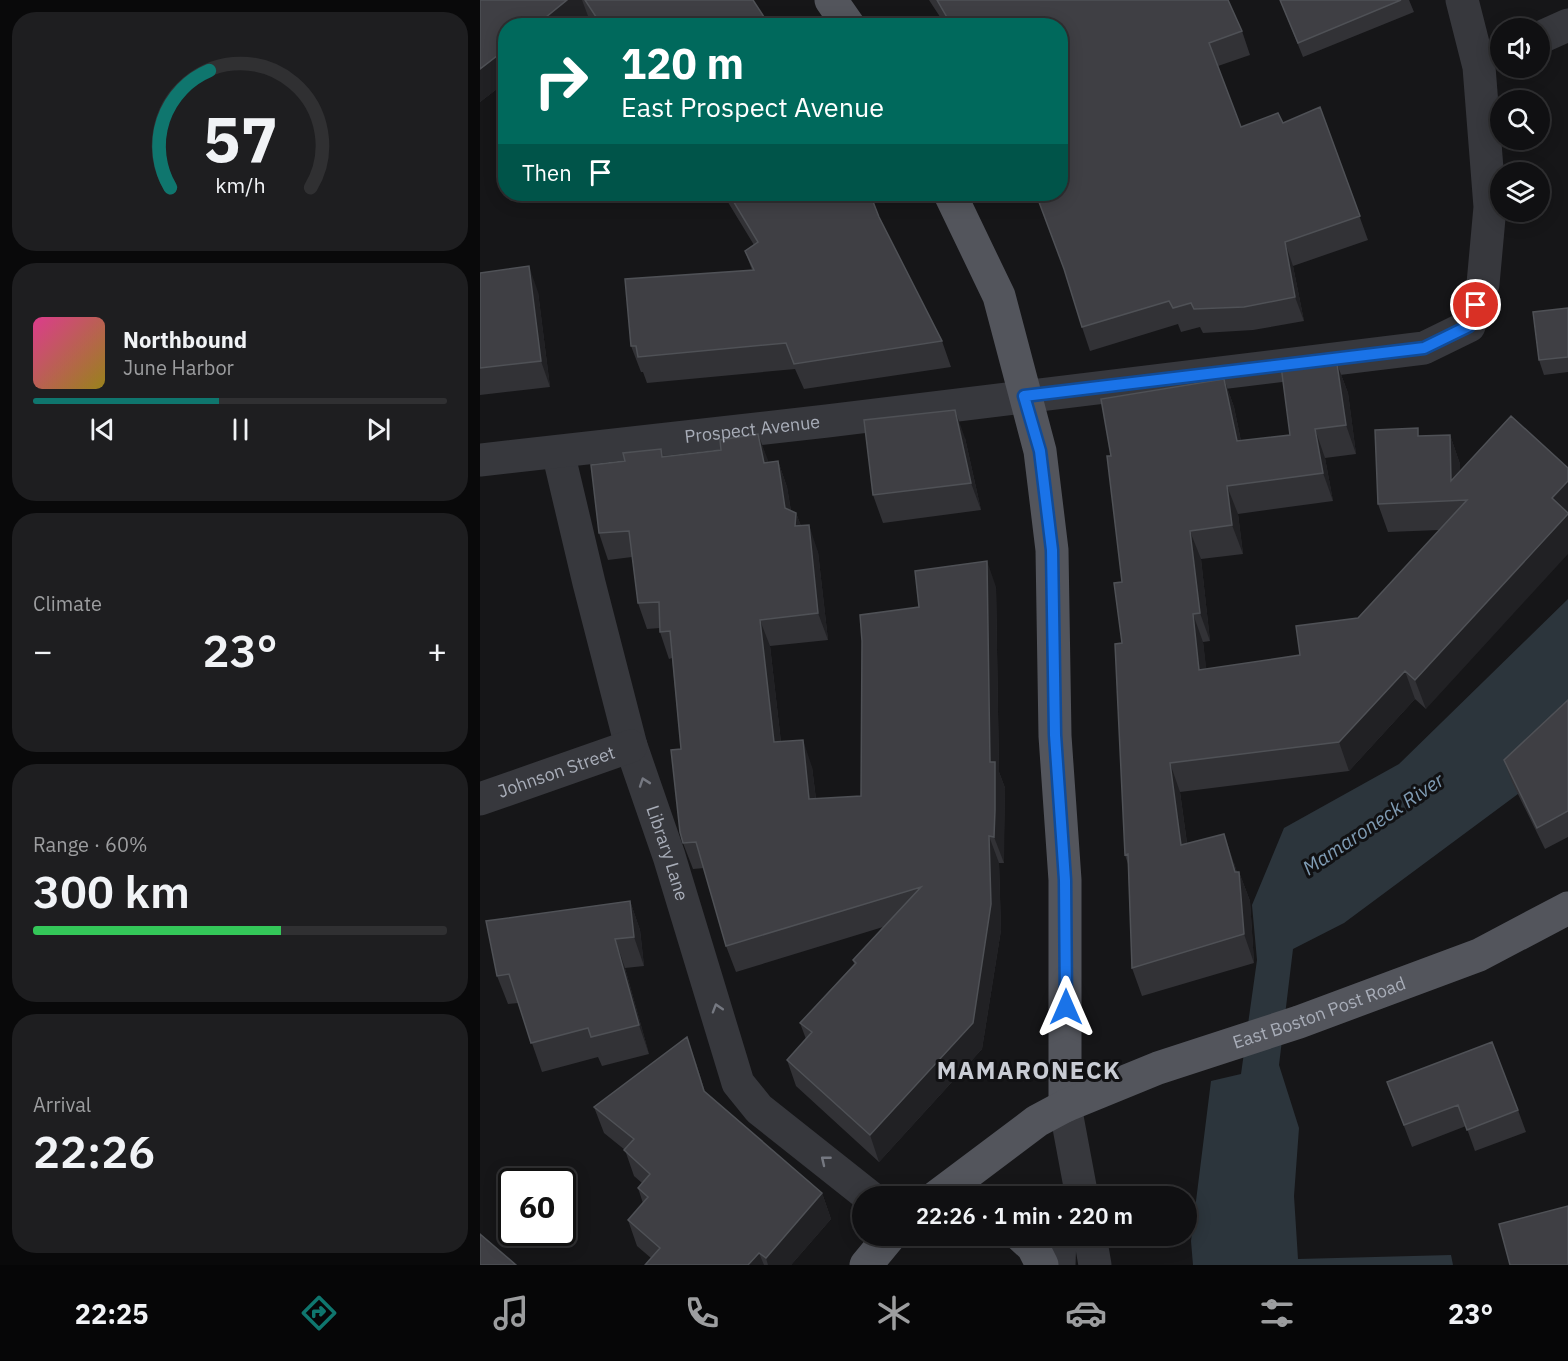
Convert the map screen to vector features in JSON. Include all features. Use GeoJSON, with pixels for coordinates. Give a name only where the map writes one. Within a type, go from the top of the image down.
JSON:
{"type":"FeatureCollection","features":[{"type":"Feature","properties":{"kind":"main road"},"geometry":{"type":"LineString","coordinates":[[831,0],[843,18]]}},
{"type":"Feature","properties":{"kind":"main road"},"geometry":{"type":"LineString","coordinates":[[953,201],[999,296],[1040,451],[1052,550],[1055,735],[1065,880],[1065,1106]]}},
{"type":"Feature","properties":{"kind":"main road","name":"East Boston Post Road"},"geometry":{"type":"LineString","coordinates":[[951,1186],[1037,1121],[1065,1106],[1210,1050],[1299,1022],[1479,955],[1568,908]]}},
{"type":"Feature","properties":{"kind":"main road"},"geometry":{"type":"LineString","coordinates":[[866,1265],[882,1246]]}},
{"type":"Feature","properties":{"kind":"main road"},"geometry":{"type":"LineString","coordinates":[[1032,1246],[1042,1265]]}},
{"type":"Feature","properties":{"kind":"street","name":"Prospect Avenue"},"geometry":{"type":"LineString","coordinates":[[480,460],[1424,348],[1469,326],[1483,284],[1490,207],[1489,62],[1462,0]]}},
{"type":"Feature","properties":{"kind":"street"},"geometry":{"type":"LineString","coordinates":[[1550,33],[1568,25]]}},
{"type":"Feature","properties":{"kind":"street","name":"Library Lane"},"geometry":{"type":"LineString","coordinates":[[558,452],[589,583],[632,746],[673,868],[738,1083],[759,1109],[856,1186]]}},
{"type":"Feature","properties":{"kind":"street","name":"Johnson Street"},"geometry":{"type":"LineString","coordinates":[[480,798],[632,746]]}},
{"type":"Feature","properties":{"kind":"street"},"geometry":{"type":"LineString","coordinates":[[1062,1186],[1065,1106]]}},
{"type":"Feature","properties":{"kind":"street"},"geometry":{"type":"LineString","coordinates":[[1065,1106],[1080,1186]]}},
{"type":"Feature","properties":{"kind":"street"},"geometry":{"type":"LineString","coordinates":[[1059,1265],[1060,1246]]}},
{"type":"Feature","properties":{"kind":"street"},"geometry":{"type":"LineString","coordinates":[[1092,1246],[1095,1265]]}},
{"type":"Feature","properties":{"kind":"water","name":"Mamaroneck River"},"geometry":{"type":"Polygon","coordinates":[[[1568,599],[1568,746],[1522,791],[1344,923],[1293,949],[1279,1065],[1299,1128],[1294,1196],[1298,1259],[1451,1255],[1453,1265],[1193,1265],[1191,1246],[1197,1246],[1197,1193],[1211,1081],[1241,1074],[1257,960],[1252,905],[1284,828],[1399,764],[1568,599]]]}},
{"type":"Feature","properties":{"kind":"building"},"geometry":{"type":"Polygon","coordinates":[[[480,0],[567,0],[545,18],[498,18],[498,55],[480,69],[480,0]]]}},
{"type":"Feature","properties":{"kind":"building"},"geometry":{"type":"Polygon","coordinates":[[[585,0],[753,0],[765,18],[597,18],[585,0]]]}},
{"type":"Feature","properties":{"kind":"building"},"geometry":{"type":"Polygon","coordinates":[[[937,0],[1228,0],[1242,31],[1209,43],[1241,127],[1278,113],[1283,123],[1320,107],[1360,216],[1285,242],[1295,297],[1244,307],[1194,309],[1191,303],[1173,308],[1169,301],[1082,327],[1064,269],[1039,201],[1068,201],[1068,18],[947,18],[937,0]]]}},
{"type":"Feature","properties":{"kind":"building"},"geometry":{"type":"Polygon","coordinates":[[[1280,0],[1401,0],[1298,43],[1280,0]]]}},
{"type":"Feature","properties":{"kind":"building"},"geometry":{"type":"Polygon","coordinates":[[[733,201],[873,201],[942,341],[794,364],[786,343],[638,357],[636,346],[631,346],[625,279],[754,270],[745,251],[758,242],[733,201]]]}},
{"type":"Feature","properties":{"kind":"building"},"geometry":{"type":"Polygon","coordinates":[[[529,266],[541,361],[480,368],[480,273],[529,266]]]}},
{"type":"Feature","properties":{"kind":"building"},"geometry":{"type":"Polygon","coordinates":[[[1568,308],[1568,357],[1539,360],[1533,312],[1568,308]]]}},
{"type":"Feature","properties":{"kind":"building"},"geometry":{"type":"Polygon","coordinates":[[[1302,363],[1303,368],[1337,364],[1346,425],[1315,429],[1323,473],[1227,486],[1232,525],[1190,531],[1200,613],[1193,614],[1199,670],[1300,655],[1296,626],[1358,618],[1467,500],[1378,504],[1375,430],[1418,428],[1418,436],[1450,435],[1451,481],[1511,416],[1568,468],[1568,481],[1552,498],[1568,514],[1415,680],[1405,671],[1339,742],[1170,763],[1181,845],[1224,834],[1235,872],[1239,872],[1244,934],[1132,968],[1128,854],[1125,855],[1115,644],[1122,643],[1114,583],[1122,582],[1107,456],[1111,456],[1101,399],[1224,379],[1237,441],[1290,435],[1281,366],[1302,363]]]}},
{"type":"Feature","properties":{"kind":"building"},"geometry":{"type":"Polygon","coordinates":[[[955,410],[971,483],[873,495],[864,420],[955,410]]]}},
{"type":"Feature","properties":{"kind":"building"},"geometry":{"type":"Polygon","coordinates":[[[758,434],[764,463],[778,461],[785,508],[796,513],[795,526],[809,525],[818,613],[760,620],[774,742],[803,740],[809,799],[861,796],[862,641],[860,615],[919,607],[915,571],[987,561],[990,762],[995,762],[995,810],[994,837],[989,836],[991,904],[973,1023],[870,1135],[787,1060],[812,1032],[800,1023],[856,963],[853,960],[921,887],[726,946],[696,842],[683,843],[680,832],[671,750],[681,749],[670,631],[660,632],[659,602],[638,603],[629,531],[599,533],[591,465],[625,461],[623,453],[661,449],[662,457],[721,450],[720,440],[758,434]]]}},
{"type":"Feature","properties":{"kind":"building"},"geometry":{"type":"Polygon","coordinates":[[[1568,700],[1568,811],[1537,828],[1504,760],[1568,700]]]}},
{"type":"Feature","properties":{"kind":"building"},"geometry":{"type":"Polygon","coordinates":[[[630,901],[634,937],[615,939],[639,1025],[591,1037],[588,1028],[531,1043],[509,974],[497,976],[486,921],[630,901]]]}},
{"type":"Feature","properties":{"kind":"building"},"geometry":{"type":"Polygon","coordinates":[[[687,1037],[704,1091],[822,1193],[766,1258],[759,1253],[748,1265],[645,1265],[660,1248],[628,1220],[648,1197],[638,1188],[650,1174],[624,1150],[634,1139],[594,1107],[687,1037]]]}},
{"type":"Feature","properties":{"kind":"building"},"geometry":{"type":"Polygon","coordinates":[[[1492,1042],[1518,1110],[1467,1130],[1458,1105],[1404,1125],[1387,1082],[1492,1042]]]}},
{"type":"Feature","properties":{"kind":"building"},"geometry":{"type":"Polygon","coordinates":[[[1568,1206],[1568,1265],[1510,1265],[1499,1224],[1568,1206]]]}},
{"type":"Feature","properties":{"kind":"building"},"geometry":{"type":"Polygon","coordinates":[[[480,1234],[516,1265],[480,1265],[480,1234]]]}},
{"type":"Feature","properties":{"kind":"district","name":"MAMARONECK"},"geometry":{"type":"Point","coordinates":[1029,1071]}},
{"type":"Feature","properties":{"kind":"route"},"geometry":{"type":"LineString","coordinates":[[1066,1007],[1065,880],[1055,735],[1052,550],[1040,451],[1024,396],[1424,348],[1469,326],[1476,305]]}}]}
